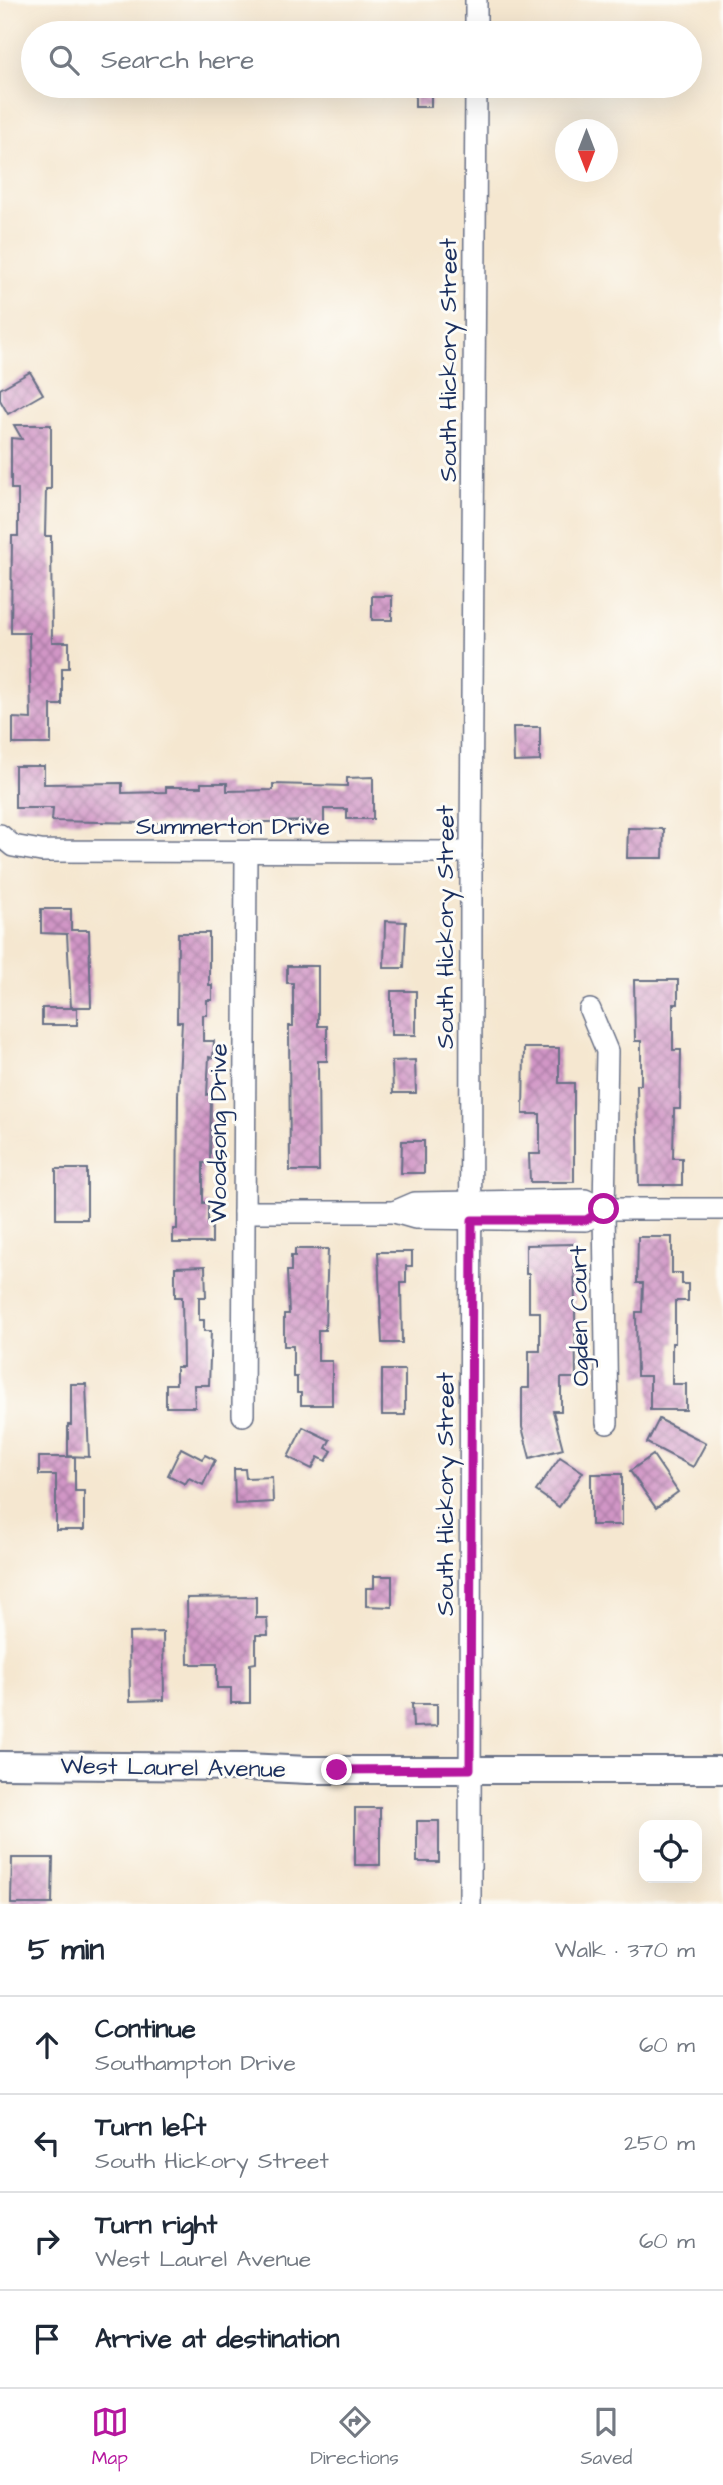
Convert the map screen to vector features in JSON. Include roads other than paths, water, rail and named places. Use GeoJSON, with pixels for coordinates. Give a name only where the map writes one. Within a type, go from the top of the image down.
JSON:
{"type":"FeatureCollection","features":[{"type":"Feature","properties":{"kind":"main road","name":"West Laurel Avenue"},"geometry":{"type":"LineString","coordinates":[[0,1765],[308,1770],[723,1770]]}},
{"type":"Feature","properties":{"kind":"street"},"geometry":{"type":"LineString","coordinates":[[476,0],[476,21]]}},
{"type":"Feature","properties":{"kind":"street","name":"South Hickory Street"},"geometry":{"type":"LineString","coordinates":[[470,1904],[471,852],[476,98]]}},
{"type":"Feature","properties":{"kind":"street","name":"Summerton Drive"},"geometry":{"type":"LineString","coordinates":[[0,835],[13,846],[41,851],[471,852]]}},
{"type":"Feature","properties":{"kind":"street","name":"Woodsong Drive"},"geometry":{"type":"LineString","coordinates":[[243,1415],[246,852]]}},
{"type":"Feature","properties":{"kind":"street","name":"Ogden Court"},"geometry":{"type":"LineString","coordinates":[[590,1010],[607,1051],[604,1209],[607,1423]]}},
{"type":"Feature","properties":{"kind":"street"},"geometry":{"type":"LineString","coordinates":[[244,1212],[394,1212],[415,1203],[472,1211],[585,1200],[604,1209],[723,1209]]}}]}
